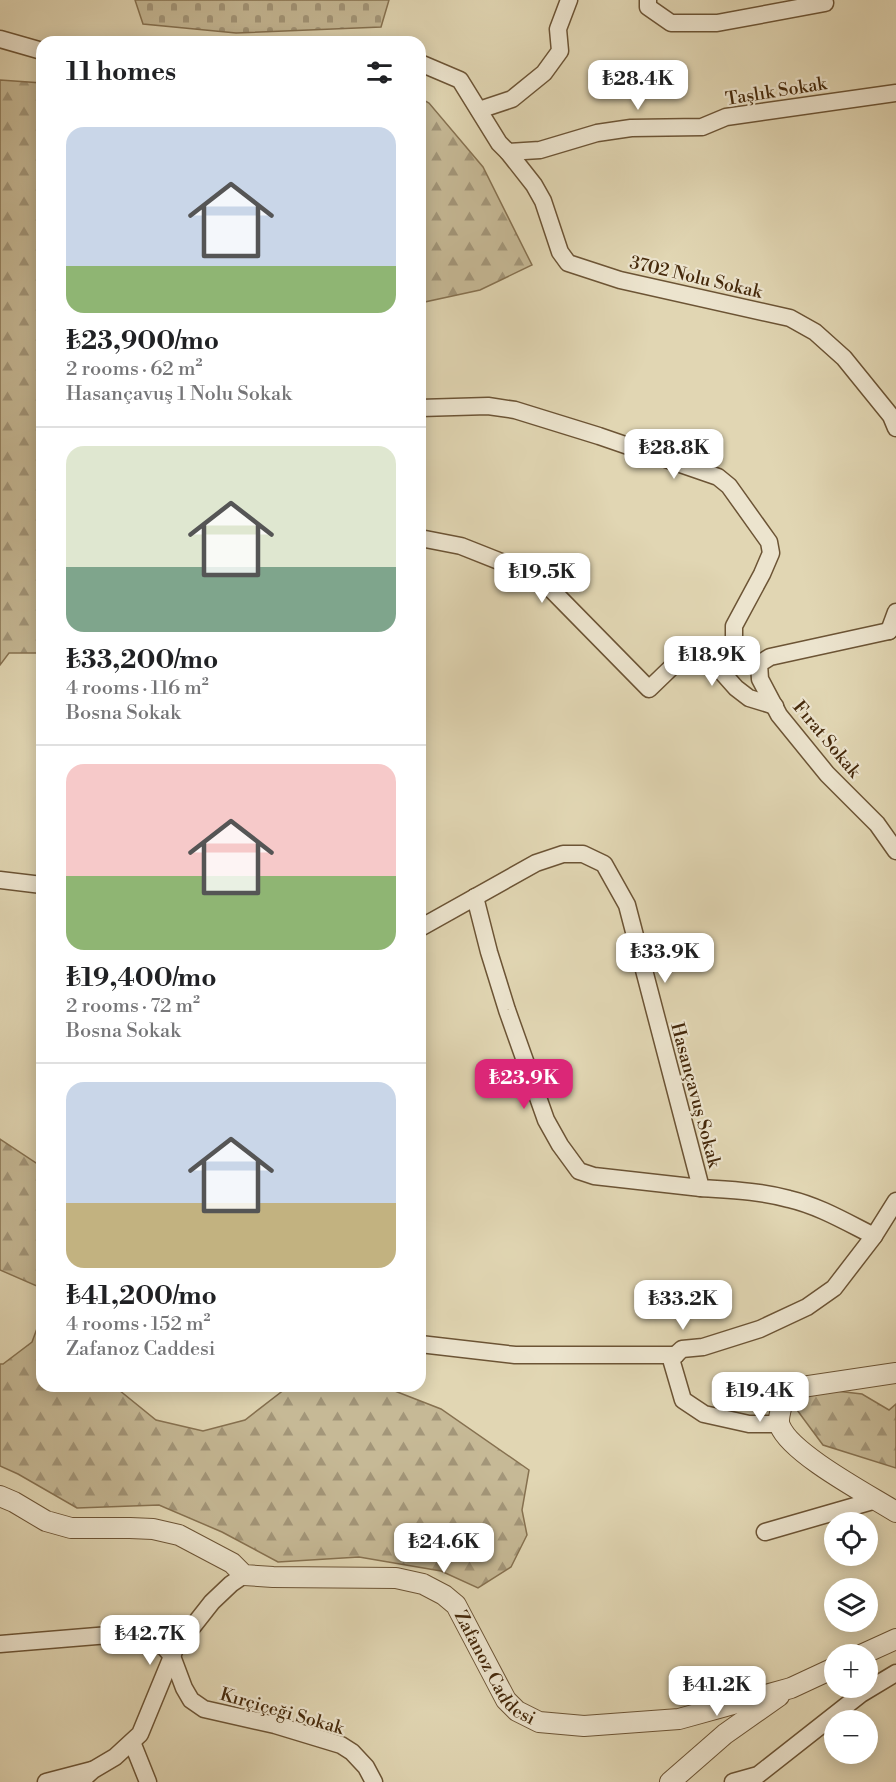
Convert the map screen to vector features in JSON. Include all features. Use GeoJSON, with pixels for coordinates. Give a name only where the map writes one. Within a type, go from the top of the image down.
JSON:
{"type":"FeatureCollection","features":[{"type":"Feature","properties":{"kind":"street"},"geometry":{"type":"LineString","coordinates":[[479,110],[512,99],[544,73],[560,51],[558,29],[569,0]]}},
{"type":"Feature","properties":{"kind":"street"},"geometry":{"type":"LineString","coordinates":[[648,0],[648,7],[671,23],[717,23],[825,3]]}},
{"type":"Feature","properties":{"kind":"street"},"geometry":{"type":"LineString","coordinates":[[0,39],[36,49]]}},
{"type":"Feature","properties":{"kind":"street"},"geometry":{"type":"LineString","coordinates":[[426,66],[460,80],[499,143],[508,152]]}},
{"type":"Feature","properties":{"kind":"street","name":"Taşlık Sokak"},"geometry":{"type":"LineString","coordinates":[[508,152],[540,150],[620,130],[702,127],[726,117],[896,93]]}},
{"type":"Feature","properties":{"kind":"street","name":"3702 Nolu Sokak"},"geometry":{"type":"LineString","coordinates":[[508,152],[539,193],[560,252],[568,263],[620,280],[790,318],[815,332],[844,358],[891,416],[896,428]]}},
{"type":"Feature","properties":{"kind":"street"},"geometry":{"type":"LineString","coordinates":[[426,408],[488,406],[515,410],[718,477],[729,486],[769,542],[771,553],[734,626],[734,639],[742,652],[759,664],[770,657],[894,629],[896,612]]}},
{"type":"Feature","properties":{"kind":"street"},"geometry":{"type":"LineString","coordinates":[[426,539],[461,546],[539,577],[649,689],[677,662],[691,655],[700,654],[714,660],[736,688],[749,698],[775,706]]}},
{"type":"Feature","properties":{"kind":"street","name":"Fırat Sokak"},"geometry":{"type":"LineString","coordinates":[[759,664],[760,679],[779,715],[827,774],[877,824],[896,851]]}},
{"type":"Feature","properties":{"kind":"street","name":"Hasançavuş Sokak"},"geometry":{"type":"LineString","coordinates":[[426,925],[536,863],[563,854],[583,854],[604,864],[627,904],[701,1188],[749,1192],[789,1199],[826,1212],[874,1236]]}},
{"type":"Feature","properties":{"kind":"street"},"geometry":{"type":"LineString","coordinates":[[0,880],[36,884]]}},
{"type":"Feature","properties":{"kind":"street"},"geometry":{"type":"LineString","coordinates":[[475,897],[507,1010],[546,1120],[579,1172],[594,1176],[701,1188]]}},
{"type":"Feature","properties":{"kind":"street"},"geometry":{"type":"LineString","coordinates":[[779,1424],[749,1424],[704,1414],[683,1400],[671,1359],[682,1348],[703,1347],[760,1329],[807,1307],[834,1288],[874,1236],[896,1202]]}},
{"type":"Feature","properties":{"kind":"street"},"geometry":{"type":"LineString","coordinates":[[426,1345],[515,1356],[676,1355]]}},
{"type":"Feature","properties":{"kind":"street"},"geometry":{"type":"LineString","coordinates":[[896,1373],[802,1387],[783,1399],[779,1424],[788,1440],[815,1461],[896,1512]]}},
{"type":"Feature","properties":{"kind":"street"},"geometry":{"type":"LineString","coordinates":[[0,1496],[46,1521],[71,1528],[153,1529],[179,1535],[232,1563],[244,1575],[212,1602],[175,1649],[140,1734],[115,1757],[93,1770],[80,1782]]}},
{"type":"Feature","properties":{"kind":"street"},"geometry":{"type":"LineString","coordinates":[[765,1532],[876,1500]]}},
{"type":"Feature","properties":{"kind":"street","name":"Zafanoz Caddesi"},"geometry":{"type":"LineString","coordinates":[[244,1575],[396,1578],[423,1584],[456,1605],[506,1700],[517,1711],[539,1722],[584,1726],[679,1719],[791,1688],[824,1673]]}},
{"type":"Feature","properties":{"kind":"street","name":"Kırçiçeği Sokak"},"geometry":{"type":"LineString","coordinates":[[0,1644],[133,1633],[148,1635],[158,1640],[172,1656],[191,1700],[204,1709],[275,1725],[341,1745],[352,1752],[366,1767],[374,1782]]}},
{"type":"Feature","properties":{"kind":"street"},"geometry":{"type":"LineString","coordinates":[[878,1648],[896,1640]]}},
{"type":"Feature","properties":{"kind":"street"},"geometry":{"type":"LineString","coordinates":[[733,1782],[757,1779],[861,1694],[896,1673]]}},
{"type":"Feature","properties":{"kind":"street"},"geometry":{"type":"LineString","coordinates":[[670,1782],[725,1734],[791,1688]]}},
{"type":"Feature","properties":{"kind":"street"},"geometry":{"type":"LineString","coordinates":[[132,1742],[148,1782]]}},
{"type":"Feature","properties":{"kind":"street"},"geometry":{"type":"LineString","coordinates":[[46,1782],[93,1770]]}},
{"type":"Feature","properties":{"kind":"green space"},"geometry":{"type":"Polygon","coordinates":[[[135,0],[389,0],[381,27],[236,33],[143,24],[135,0]]]}},
{"type":"Feature","properties":{"kind":"green space"},"geometry":{"type":"Polygon","coordinates":[[[0,80],[36,83],[36,653],[9,653],[0,665],[0,80]]]}},
{"type":"Feature","properties":{"kind":"green space"},"geometry":{"type":"Polygon","coordinates":[[[426,101],[483,167],[532,265],[480,290],[426,302],[426,101]]]}},
{"type":"Feature","properties":{"kind":"green space"},"geometry":{"type":"Polygon","coordinates":[[[0,1139],[36,1163],[36,1286],[0,1270],[0,1139]]]}},
{"type":"Feature","properties":{"kind":"green space"},"geometry":{"type":"Polygon","coordinates":[[[36,1331],[36,1392],[121,1392],[156,1420],[203,1431],[245,1420],[281,1392],[397,1392],[441,1409],[529,1470],[522,1510],[527,1535],[511,1567],[478,1588],[441,1571],[359,1557],[278,1562],[222,1532],[159,1505],[77,1508],[0,1466],[0,1364],[32,1342],[36,1331]]]}},
{"type":"Feature","properties":{"kind":"green space"},"geometry":{"type":"Polygon","coordinates":[[[819,1389],[862,1394],[889,1410],[896,1404],[896,1468],[823,1445],[794,1406],[819,1389]]]}}]}
